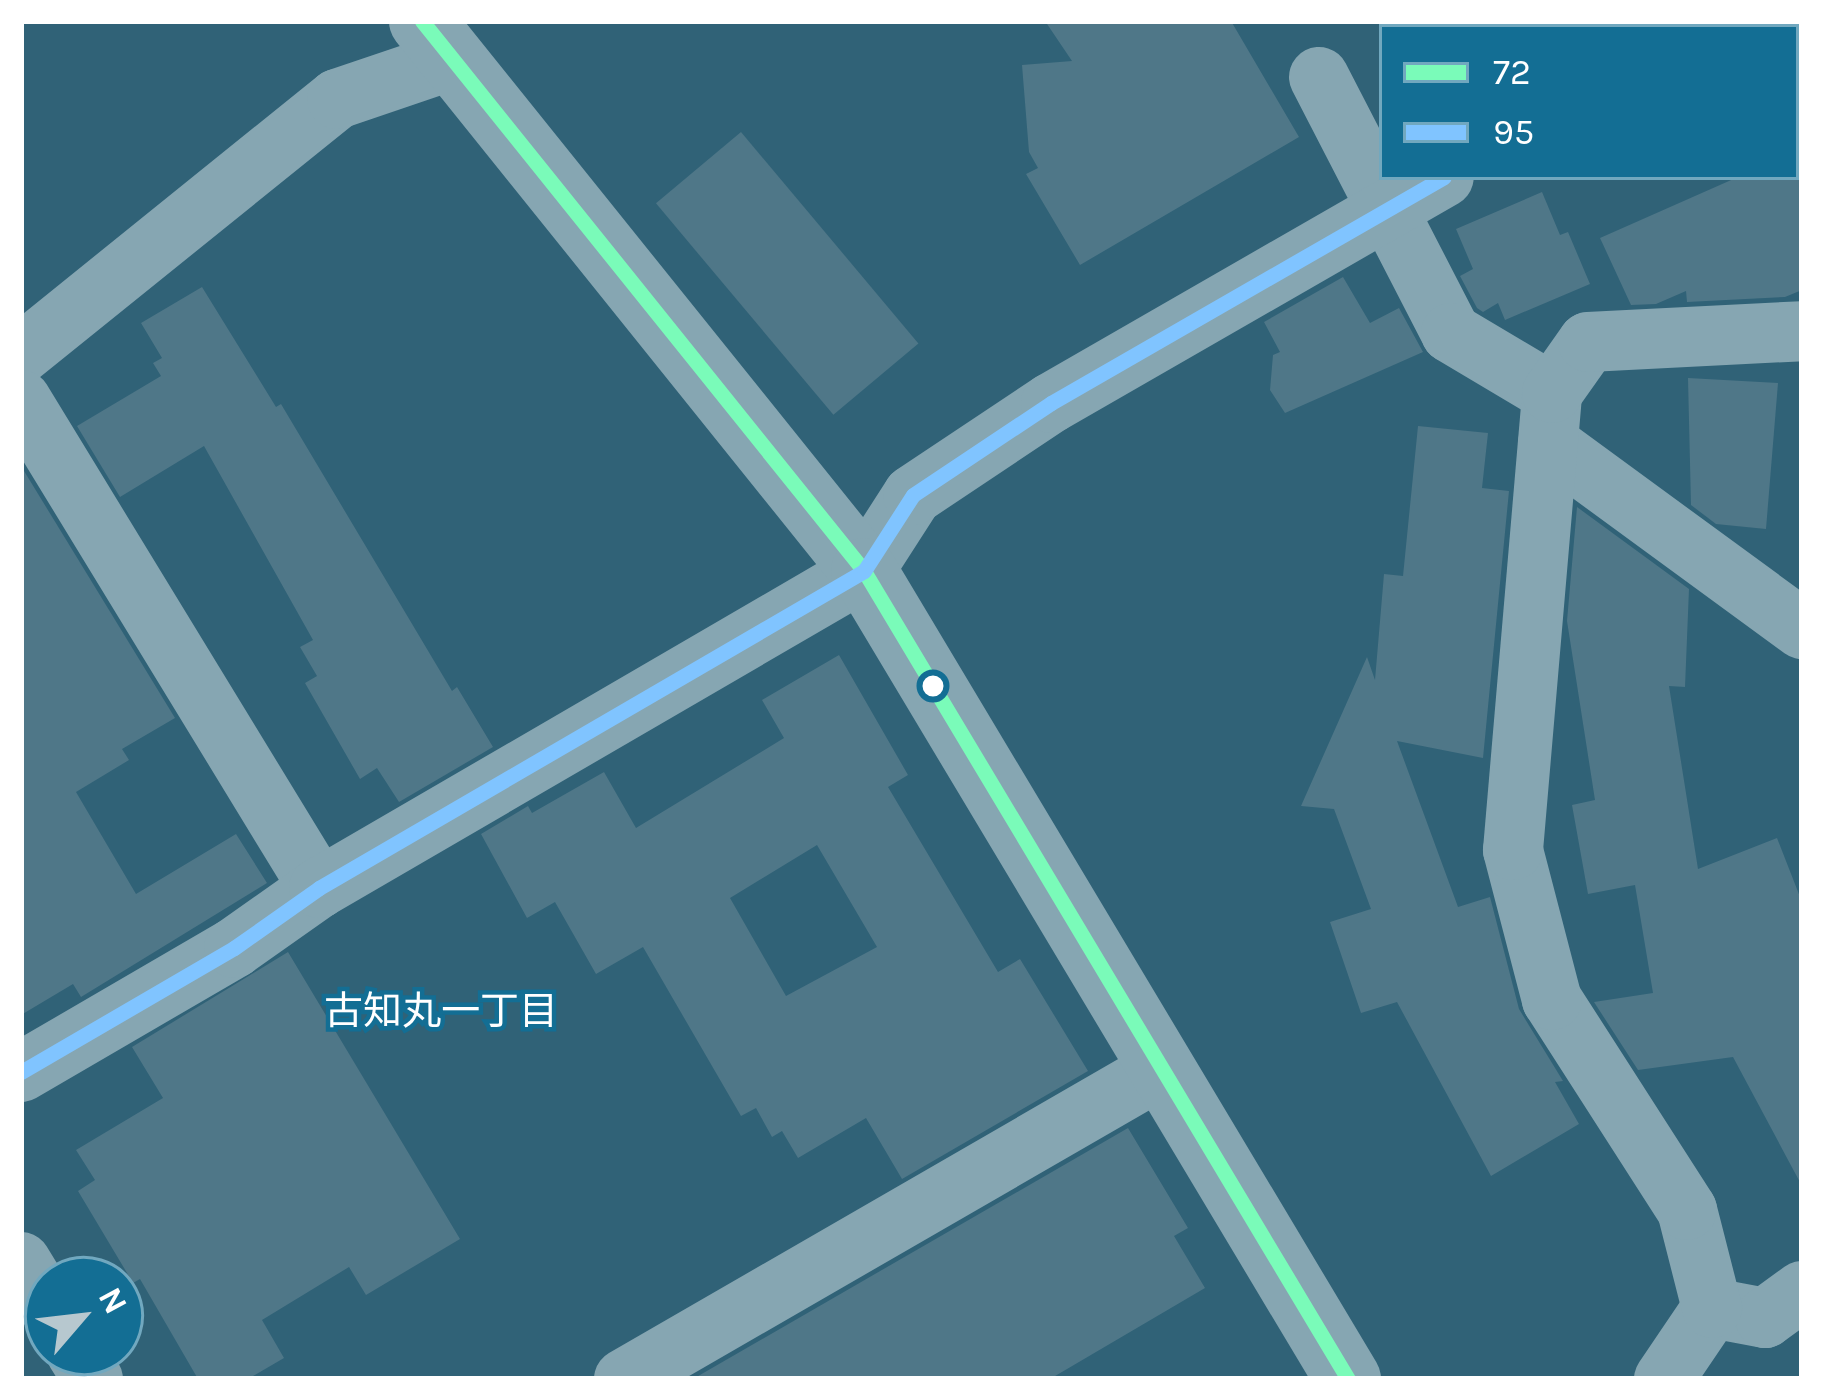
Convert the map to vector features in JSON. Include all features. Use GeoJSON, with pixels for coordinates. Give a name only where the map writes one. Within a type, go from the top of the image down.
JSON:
{"type":"FeatureCollection","features":[{"type":"Feature","properties":{"kind":"street"},"geometry":{"type":"LineString","coordinates":[[21,354],[337,99],[437,40],[864,571],[1348,1379]]}},
{"type":"Feature","properties":{"kind":"street"},"geometry":{"type":"LineString","coordinates":[[1319,77],[1451,333],[1802,629]]}},
{"type":"Feature","properties":{"kind":"street"},"geometry":{"type":"LineString","coordinates":[[21,1072],[234,947],[320,889],[864,571],[914,495],[1051,403],[1439,180]]}},
{"type":"Feature","properties":{"kind":"street"},"geometry":{"type":"LineString","coordinates":[[1664,1379],[1712,1308],[1688,1210],[1552,1000],[1513,850],[1550,418],[1588,342],[1802,331]]}},
{"type":"Feature","properties":{"kind":"street"},"geometry":{"type":"LineString","coordinates":[[21,400],[320,889]]}},
{"type":"Feature","properties":{"kind":"street"},"geometry":{"type":"LineString","coordinates":[[624,1379],[699,1359],[1161,1069]]}},
{"type":"Feature","properties":{"kind":"street"},"geometry":{"type":"LineString","coordinates":[[1712,1308],[1766,1318],[1802,1291]]}},
{"type":"Feature","properties":{"kind":"building"},"geometry":{"type":"Polygon","coordinates":[[[1045,21],[1231,21],[1299,137],[1080,265],[1026,174],[1038,168],[1029,152],[1022,65],[1072,61],[1045,21]]]}},
{"type":"Feature","properties":{"kind":"building"},"geometry":{"type":"Polygon","coordinates":[[[741,132],[918,343],[833,415],[656,203],[741,132]]]}},
{"type":"Feature","properties":{"kind":"building"},"geometry":{"type":"Polygon","coordinates":[[[1802,177],[1802,290],[1785,297],[1687,302],[1686,291],[1656,304],[1631,305],[1600,238],[1731,180],[1802,177]]]}},
{"type":"Feature","properties":{"kind":"building"},"geometry":{"type":"Polygon","coordinates":[[[1542,192],[1560,235],[1568,232],[1590,284],[1505,320],[1498,303],[1483,312],[1460,276],[1473,269],[1456,229],[1542,192]]]}},
{"type":"Feature","properties":{"kind":"building"},"geometry":{"type":"Polygon","coordinates":[[[1343,277],[1370,323],[1399,308],[1423,352],[1285,413],[1270,390],[1273,355],[1280,352],[1264,322],[1343,277]]]}},
{"type":"Feature","properties":{"kind":"building"},"geometry":{"type":"Polygon","coordinates":[[[202,287],[276,407],[281,404],[452,691],[457,687],[493,747],[399,802],[377,768],[360,779],[305,683],[317,676],[300,647],[313,640],[204,446],[120,497],[77,426],[161,376],[153,363],[162,358],[141,323],[202,287]]]}},
{"type":"Feature","properties":{"kind":"building"},"geometry":{"type":"Polygon","coordinates":[[[1688,378],[1778,383],[1766,529],[1716,524],[1691,505],[1688,378]]]}},
{"type":"Feature","properties":{"kind":"building"},"geometry":{"type":"Polygon","coordinates":[[[1418,426],[1488,433],[1482,488],[1509,491],[1483,758],[1397,741],[1458,907],[1490,897],[1519,1009],[1563,1081],[1555,1082],[1579,1124],[1491,1176],[1397,1002],[1361,1013],[1330,922],[1371,909],[1334,809],[1301,806],[1367,657],[1375,680],[1384,574],[1403,576],[1418,426]]]}},
{"type":"Feature","properties":{"kind":"building"},"geometry":{"type":"Polygon","coordinates":[[[21,466],[175,718],[122,749],[129,760],[76,792],[136,894],[236,834],[267,883],[81,997],[73,984],[21,1015],[21,466]]]}},
{"type":"Feature","properties":{"kind":"building"},"geometry":{"type":"Polygon","coordinates":[[[1577,507],[1689,589],[1685,687],[1669,686],[1698,869],[1777,838],[1802,902],[1802,1186],[1733,1057],[1638,1070],[1594,1002],[1653,993],[1635,885],[1588,894],[1572,805],[1595,800],[1567,621],[1577,507]]]}},
{"type":"Feature","properties":{"kind":"building"},"geometry":{"type":"Polygon","coordinates":[[[839,655],[908,775],[888,787],[998,972],[1020,959],[1088,1071],[902,1179],[866,1118],[798,1158],[782,1131],[772,1137],[756,1108],[741,1116],[643,947],[596,974],[555,902],[527,918],[481,834],[528,806],[532,813],[604,772],[636,828],[784,738],[762,700],[839,655]],[[817,845],[730,898],[786,996],[877,947],[817,845]]]}},
{"type":"Feature","properties":{"kind":"building"},"geometry":{"type":"Polygon","coordinates":[[[288,952],[460,1239],[366,1295],[349,1267],[262,1320],[284,1358],[248,1379],[198,1379],[144,1286],[144,1256],[117,1256],[78,1191],[95,1180],[76,1150],[163,1098],[132,1047],[288,952]]]}},
{"type":"Feature","properties":{"kind":"building"},"geometry":{"type":"Polygon","coordinates":[[[1128,1128],[1188,1228],[1174,1236],[1205,1288],[1050,1379],[693,1379],[1128,1128]]]}},
{"type":"Feature","properties":{"kind":"transit line","name":"72"},"geometry":{"type":"LineString","coordinates":[[422,21],[864,571],[1348,1379]]}},
{"type":"Feature","properties":{"kind":"transit line","name":"95"},"geometry":{"type":"LineString","coordinates":[[21,1072],[234,948],[319,888],[864,571],[913,495],[1051,403],[1439,180]]}},
{"type":"Feature","properties":{"kind":"district","name":"古知丸一丁目"},"geometry":{"type":"Point","coordinates":[441,1011]}}]}
